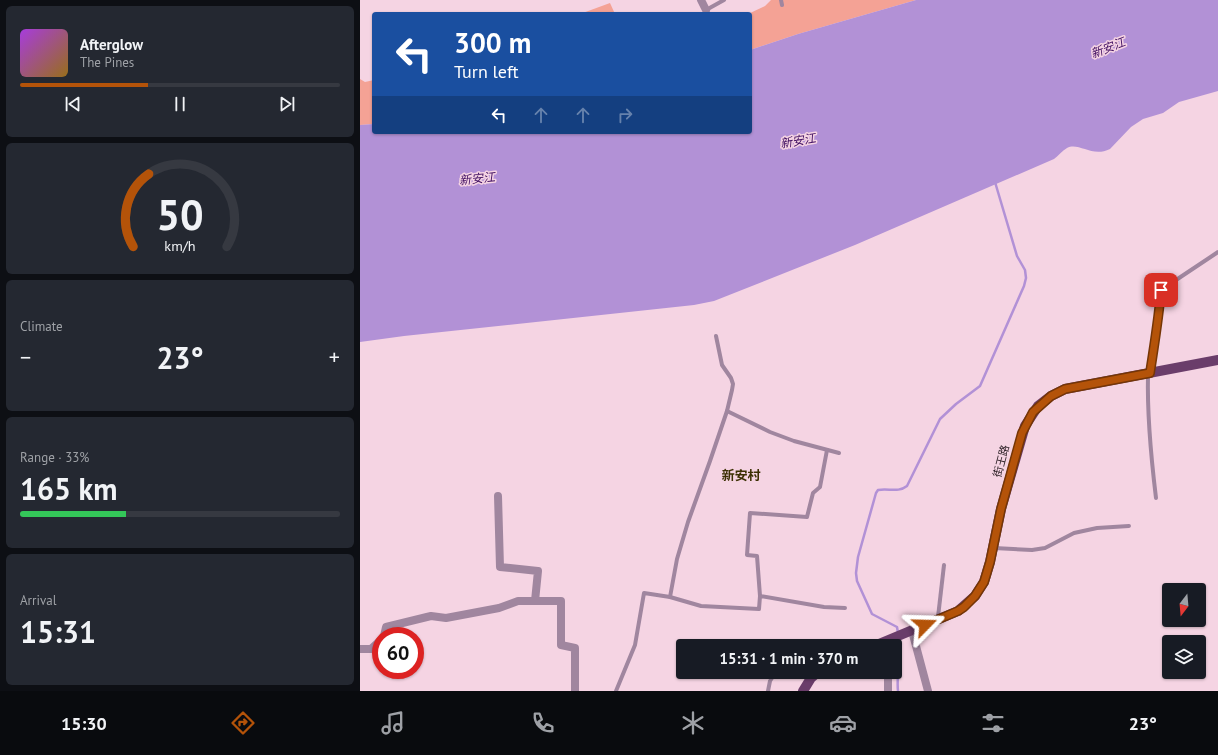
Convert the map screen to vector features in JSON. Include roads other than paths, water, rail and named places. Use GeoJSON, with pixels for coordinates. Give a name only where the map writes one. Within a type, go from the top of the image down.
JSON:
{"type":"FeatureCollection","features":[{"type":"Feature","properties":{"kind":"main road","name":"街王路"},"geometry":{"type":"LineString","coordinates":[[894,639],[958,611],[975,596],[984,582],[1001,509],[1022,433],[1033,412],[1048,398],[1065,389],[1218,360]]}},
{"type":"Feature","properties":{"kind":"main road"},"geometry":{"type":"LineString","coordinates":[[803,691],[810,679]]}},
{"type":"Feature","properties":{"kind":"street"},"geometry":{"type":"LineString","coordinates":[[701,0],[706,10]]}},
{"type":"Feature","properties":{"kind":"street"},"geometry":{"type":"LineString","coordinates":[[498,496],[500,568],[538,571],[535,601]]}},
{"type":"Feature","properties":{"kind":"street"},"geometry":{"type":"LineString","coordinates":[[386,627],[431,616],[446,618],[499,608],[518,601],[561,602],[561,645],[575,648],[575,691]]}},
{"type":"Feature","properties":{"kind":"street"},"geometry":{"type":"LineString","coordinates":[[910,631],[928,691]]}},
{"type":"Feature","properties":{"kind":"street"},"geometry":{"type":"LineString","coordinates":[[360,649],[372,648]]}},
{"type":"Feature","properties":{"kind":"street"},"geometry":{"type":"LineString","coordinates":[[888,679],[888,691]]}},
{"type":"Feature","properties":{"kind":"lane"},"geometry":{"type":"LineString","coordinates":[[706,10],[724,0]]}},
{"type":"Feature","properties":{"kind":"lane"},"geometry":{"type":"LineString","coordinates":[[1156,498],[1150,455],[1147,396],[1149,373],[1160,312],[1161,290],[1218,252]]}},
{"type":"Feature","properties":{"kind":"lane"},"geometry":{"type":"LineString","coordinates":[[670,597],[677,559],[688,522],[727,412],[733,384],[731,378],[722,365],[716,336]]}},
{"type":"Feature","properties":{"kind":"lane"},"geometry":{"type":"LineString","coordinates":[[727,412],[770,432],[794,441],[839,453]]}},
{"type":"Feature","properties":{"kind":"lane"},"geometry":{"type":"LineString","coordinates":[[616,691],[635,645],[644,592],[670,597],[701,606],[758,609],[760,596],[757,556],[747,555],[750,513],[807,518],[813,492],[820,487],[827,450]]}},
{"type":"Feature","properties":{"kind":"lane"},"geometry":{"type":"LineString","coordinates":[[993,548],[1032,550],[1045,548],[1074,533],[1097,528],[1128,526]]}},
{"type":"Feature","properties":{"kind":"lane"},"geometry":{"type":"LineString","coordinates":[[938,620],[944,565]]}},
{"type":"Feature","properties":{"kind":"lane"},"geometry":{"type":"LineString","coordinates":[[760,596],[824,607],[845,608]]}},
{"type":"Feature","properties":{"kind":"lane"},"geometry":{"type":"LineString","coordinates":[[768,691],[771,679]]}},
{"type":"Feature","properties":{"kind":"water","name":"新安江"},"geometry":{"type":"Polygon","coordinates":[[[916,0],[1218,0],[1218,91],[1179,102],[1163,113],[1143,119],[1131,127],[1110,149],[1097,152],[1076,147],[1067,148],[1054,159],[855,245],[714,301],[694,305],[360,342],[360,125],[372,124],[372,134],[752,134],[752,49],[798,34],[916,0]]]}},
{"type":"Feature","properties":{"kind":"waterway"},"geometry":{"type":"LineString","coordinates":[[898,633],[897,627],[872,614],[857,581],[856,573],[858,557],[876,493],[878,490],[897,490],[907,486],[940,419],[956,404],[980,386],[1024,286],[1026,278],[1025,270],[1017,256],[995,182]]}},
{"type":"Feature","properties":{"kind":"waterway"},"geometry":{"type":"LineString","coordinates":[[898,691],[900,651],[899,638]]}},
{"type":"Feature","properties":{"kind":"district","name":"新安村"},"geometry":{"type":"Point","coordinates":[741,475]}}]}
